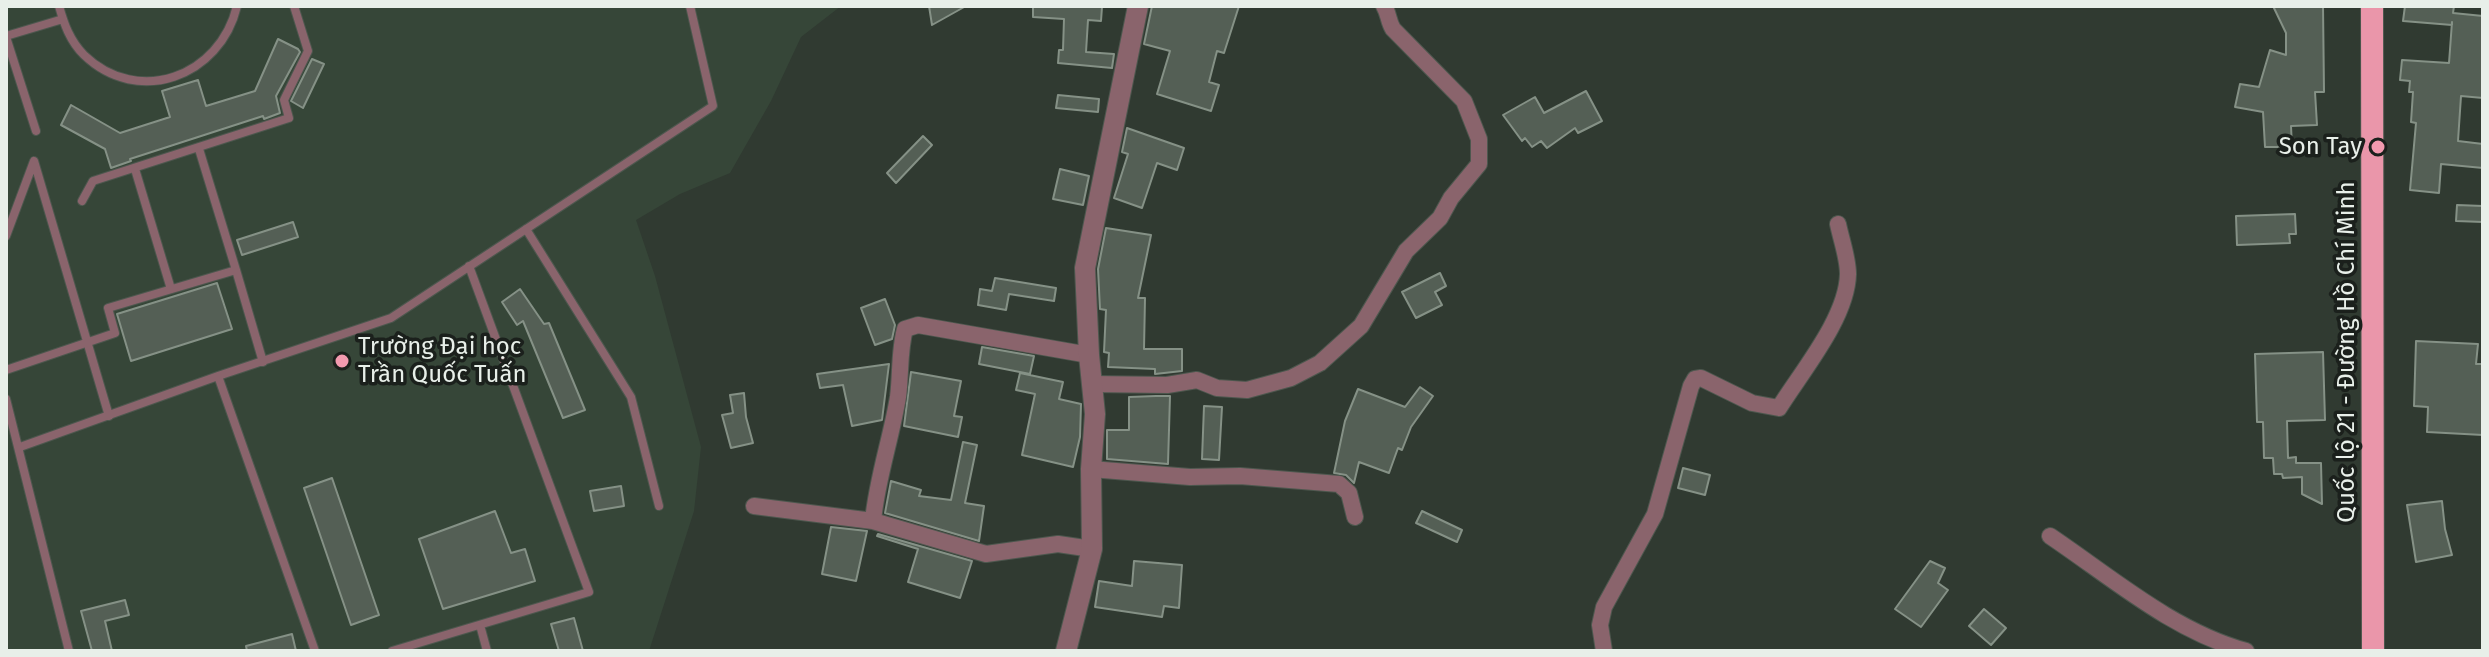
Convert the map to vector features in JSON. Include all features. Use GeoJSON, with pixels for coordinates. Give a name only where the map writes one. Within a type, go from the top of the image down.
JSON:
{"type":"FeatureCollection","features":[{"type":"Feature","properties":{"kind":"highway","name":"Quốc lộ 21 - Đường Hồ Chí Minh"},"geometry":{"type":"LineString","coordinates":[[2372,6],[2373,651]]}},
{"type":"Feature","properties":{"kind":"street"},"geometry":{"type":"LineString","coordinates":[[1066,651],[1092,549],[1091,469],[1095,414],[1085,268],[1138,6]]}},
{"type":"Feature","properties":{"kind":"street"},"geometry":{"type":"LineString","coordinates":[[1092,384],[1167,385],[1197,380],[1217,388],[1247,390],[1291,378],[1320,363],[1361,326],[1406,251],[1440,218],[1451,198],[1479,164],[1479,139],[1464,101],[1393,29],[1384,6]]}},
{"type":"Feature","properties":{"kind":"street"},"geometry":{"type":"LineString","coordinates":[[1604,651],[1600,625],[1604,607],[1655,514],[1691,386],[1695,379],[1701,378],[1752,403],[1779,408],[1830,328],[1845,297],[1848,272],[1838,224]]}},
{"type":"Feature","properties":{"kind":"street"},"geometry":{"type":"LineString","coordinates":[[873,521],[876,490],[898,398],[900,347],[905,329],[918,325],[1089,355]]}},
{"type":"Feature","properties":{"kind":"street"},"geometry":{"type":"LineString","coordinates":[[1091,469],[1339,484],[1349,493],[1355,517]]}},
{"type":"Feature","properties":{"kind":"street"},"geometry":{"type":"LineString","coordinates":[[754,506],[873,521],[986,554],[1058,544],[1092,549]]}},
{"type":"Feature","properties":{"kind":"street"},"geometry":{"type":"LineString","coordinates":[[2050,536],[2154,607],[2201,634],[2246,651]]}},
{"type":"Feature","properties":{"kind":"lane"},"geometry":{"type":"LineString","coordinates":[[59,6],[66,30],[83,54],[107,72],[136,80],[166,80],[193,70],[217,51],[232,25],[237,6]]}},
{"type":"Feature","properties":{"kind":"lane"},"geometry":{"type":"LineString","coordinates":[[82,201],[93,181],[289,118],[284,100],[308,51],[294,6]]}},
{"type":"Feature","properties":{"kind":"lane"},"geometry":{"type":"LineString","coordinates":[[20,447],[391,318],[713,106],[690,6]]}},
{"type":"Feature","properties":{"kind":"lane"},"geometry":{"type":"LineString","coordinates":[[36,131],[6,37],[63,19]]}},
{"type":"Feature","properties":{"kind":"lane"},"geometry":{"type":"LineString","coordinates":[[199,149],[263,362]]}},
{"type":"Feature","properties":{"kind":"lane"},"geometry":{"type":"LineString","coordinates":[[6,236],[34,161],[109,416]]}},
{"type":"Feature","properties":{"kind":"lane"},"geometry":{"type":"LineString","coordinates":[[135,169],[171,289]]}},
{"type":"Feature","properties":{"kind":"lane"},"geometry":{"type":"LineString","coordinates":[[526,229],[631,397],[659,506]]}},
{"type":"Feature","properties":{"kind":"lane"},"geometry":{"type":"LineString","coordinates":[[392,651],[589,592],[469,266]]}},
{"type":"Feature","properties":{"kind":"lane"},"geometry":{"type":"LineString","coordinates":[[6,370],[115,333],[108,308],[236,270]]}},
{"type":"Feature","properties":{"kind":"lane"},"geometry":{"type":"LineString","coordinates":[[218,376],[315,651]]}},
{"type":"Feature","properties":{"kind":"lane"},"geometry":{"type":"LineString","coordinates":[[6,399],[69,651]]}},
{"type":"Feature","properties":{"kind":"lane"},"geometry":{"type":"LineString","coordinates":[[6,437],[16,434]]}},
{"type":"Feature","properties":{"kind":"lane"},"geometry":{"type":"LineString","coordinates":[[480,625],[487,651]]}},
{"type":"Feature","properties":{"kind":"shaded area","name":"Trường Đại học Trần Quốc Tuấn"},"geometry":{"type":"Polygon","coordinates":[[[6,6],[841,6],[801,37],[771,101],[730,173],[680,194],[636,220],[655,276],[701,447],[694,511],[649,651],[6,651],[6,6]]]}},
{"type":"Feature","properties":{"kind":"building"},"geometry":{"type":"Polygon","coordinates":[[[929,6],[966,6],[932,25],[929,6]]]}},
{"type":"Feature","properties":{"kind":"building"},"geometry":{"type":"Polygon","coordinates":[[[1033,6],[1102,7],[1101,21],[1088,20],[1086,52],[1114,54],[1112,68],[1058,63],[1059,50],[1063,50],[1064,19],[1033,17],[1033,6]]]}},
{"type":"Feature","properties":{"kind":"building"},"geometry":{"type":"Polygon","coordinates":[[[1152,6],[1239,6],[1224,53],[1217,51],[1209,82],[1219,85],[1211,111],[1157,94],[1170,51],[1144,44],[1152,6]]]}},
{"type":"Feature","properties":{"kind":"building"},"geometry":{"type":"Polygon","coordinates":[[[2273,6],[2323,6],[2324,92],[2315,92],[2317,125],[2291,126],[2292,147],[2265,147],[2263,112],[2235,107],[2240,84],[2259,87],[2270,50],[2286,55],[2286,33],[2273,6]]]}},
{"type":"Feature","properties":{"kind":"building"},"geometry":{"type":"Polygon","coordinates":[[[2405,6],[2454,6],[2453,13],[2483,16],[2483,98],[2461,96],[2458,141],[2483,144],[2483,168],[2441,164],[2439,193],[2410,190],[2416,123],[2411,122],[2413,92],[2409,92],[2410,81],[2400,80],[2402,60],[2449,63],[2452,25],[2403,21],[2405,6]]]}},
{"type":"Feature","properties":{"kind":"building"},"geometry":{"type":"Polygon","coordinates":[[[278,39],[300,52],[276,96],[280,113],[130,159],[111,168],[105,149],[61,125],[71,105],[120,133],[170,117],[162,91],[198,80],[206,106],[255,91],[278,39]]]}},
{"type":"Feature","properties":{"kind":"building"},"geometry":{"type":"Polygon","coordinates":[[[312,59],[324,64],[303,108],[291,101],[312,59]]]}},
{"type":"Feature","properties":{"kind":"building"},"geometry":{"type":"Polygon","coordinates":[[[1586,91],[1602,121],[1578,133],[1575,128],[1547,148],[1541,141],[1532,147],[1525,138],[1522,141],[1503,115],[1535,97],[1544,113],[1586,91]]]}},
{"type":"Feature","properties":{"kind":"building"},"geometry":{"type":"Polygon","coordinates":[[[1058,95],[1099,99],[1098,112],[1056,108],[1058,95]]]}},
{"type":"Feature","properties":{"kind":"building"},"geometry":{"type":"Polygon","coordinates":[[[1127,128],[1184,148],[1177,170],[1157,163],[1142,208],[1114,198],[1128,154],[1122,152],[1127,128]]]}},
{"type":"Feature","properties":{"kind":"building"},"geometry":{"type":"Polygon","coordinates":[[[923,136],[932,145],[896,183],[887,173],[923,136]]]}},
{"type":"Feature","properties":{"kind":"building"},"geometry":{"type":"Polygon","coordinates":[[[1060,169],[1089,176],[1083,205],[1053,199],[1060,169]]]}},
{"type":"Feature","properties":{"kind":"building"},"geometry":{"type":"Polygon","coordinates":[[[2457,205],[2483,206],[2483,222],[2456,221],[2457,205]]]}},
{"type":"Feature","properties":{"kind":"building"},"geometry":{"type":"Polygon","coordinates":[[[2295,214],[2296,234],[2289,234],[2290,243],[2237,245],[2236,216],[2295,214]]]}},
{"type":"Feature","properties":{"kind":"building"},"geometry":{"type":"Polygon","coordinates":[[[293,222],[298,237],[242,255],[237,240],[293,222]]]}},
{"type":"Feature","properties":{"kind":"building"},"geometry":{"type":"Polygon","coordinates":[[[1106,228],[1151,235],[1138,298],[1145,298],[1144,349],[1182,349],[1182,371],[1155,374],[1155,369],[1108,367],[1109,353],[1104,352],[1106,310],[1100,309],[1098,269],[1106,228]]]}},
{"type":"Feature","properties":{"kind":"building"},"geometry":{"type":"Polygon","coordinates":[[[1440,273],[1446,286],[1435,292],[1442,305],[1416,318],[1402,292],[1440,273]]]}},
{"type":"Feature","properties":{"kind":"building"},"geometry":{"type":"Polygon","coordinates":[[[995,278],[1056,288],[1054,301],[1009,294],[1006,310],[978,305],[980,289],[992,291],[995,278]]]}},
{"type":"Feature","properties":{"kind":"building"},"geometry":{"type":"Polygon","coordinates":[[[217,283],[232,329],[131,361],[117,314],[217,283]]]}},
{"type":"Feature","properties":{"kind":"building"},"geometry":{"type":"Polygon","coordinates":[[[520,289],[544,324],[549,323],[585,410],[563,418],[523,321],[517,325],[502,302],[520,289]]]}},
{"type":"Feature","properties":{"kind":"building"},"geometry":{"type":"Polygon","coordinates":[[[885,299],[895,325],[892,339],[875,345],[861,308],[885,299]]]}},
{"type":"Feature","properties":{"kind":"building"},"geometry":{"type":"Polygon","coordinates":[[[2416,341],[2478,344],[2476,364],[2483,364],[2483,435],[2427,432],[2428,407],[2414,406],[2416,341]]]}},
{"type":"Feature","properties":{"kind":"building"},"geometry":{"type":"Polygon","coordinates":[[[982,347],[1034,356],[1030,374],[979,364],[982,347]]]}},
{"type":"Feature","properties":{"kind":"building"},"geometry":{"type":"Polygon","coordinates":[[[2323,352],[2325,420],[2287,421],[2288,458],[2296,457],[2296,463],[2321,463],[2322,504],[2302,494],[2302,477],[2283,478],[2282,474],[2274,474],[2273,458],[2264,458],[2263,422],[2257,422],[2255,354],[2323,352]]]}},
{"type":"Feature","properties":{"kind":"building"},"geometry":{"type":"Polygon","coordinates":[[[889,364],[882,420],[852,426],[843,385],[820,388],[817,374],[889,364]]]}},
{"type":"Feature","properties":{"kind":"building"},"geometry":{"type":"Polygon","coordinates":[[[911,372],[961,381],[954,416],[962,417],[958,437],[904,426],[911,372]]]}},
{"type":"Feature","properties":{"kind":"building"},"geometry":{"type":"Polygon","coordinates":[[[1020,373],[1063,382],[1059,399],[1081,404],[1080,437],[1073,467],[1022,455],[1035,394],[1016,390],[1020,373]]]}},
{"type":"Feature","properties":{"kind":"building"},"geometry":{"type":"Polygon","coordinates":[[[1420,387],[1433,396],[1411,427],[1402,450],[1398,448],[1389,473],[1359,462],[1354,483],[1346,475],[1334,473],[1345,421],[1358,389],[1405,407],[1420,387]]]}},
{"type":"Feature","properties":{"kind":"building"},"geometry":{"type":"Polygon","coordinates":[[[744,393],[753,443],[731,448],[722,415],[733,413],[730,395],[744,393]]]}},
{"type":"Feature","properties":{"kind":"building"},"geometry":{"type":"Polygon","coordinates":[[[1170,396],[1168,464],[1107,459],[1107,430],[1129,430],[1129,397],[1170,396]]]}},
{"type":"Feature","properties":{"kind":"building"},"geometry":{"type":"Polygon","coordinates":[[[1204,406],[1222,407],[1219,460],[1202,459],[1204,406]]]}},
{"type":"Feature","properties":{"kind":"building"},"geometry":{"type":"Polygon","coordinates":[[[963,442],[977,445],[965,503],[984,506],[979,541],[885,513],[891,481],[921,490],[919,496],[951,500],[963,442]]]}},
{"type":"Feature","properties":{"kind":"building"},"geometry":{"type":"Polygon","coordinates":[[[1683,468],[1710,475],[1705,495],[1678,488],[1683,468]]]}},
{"type":"Feature","properties":{"kind":"building"},"geometry":{"type":"Polygon","coordinates":[[[332,478],[379,615],[351,625],[304,488],[332,478]]]}},
{"type":"Feature","properties":{"kind":"building"},"geometry":{"type":"Polygon","coordinates":[[[621,486],[624,506],[594,511],[590,491],[621,486]]]}},
{"type":"Feature","properties":{"kind":"building"},"geometry":{"type":"Polygon","coordinates":[[[2442,501],[2452,555],[2416,562],[2407,505],[2442,501]]]}},
{"type":"Feature","properties":{"kind":"building"},"geometry":{"type":"Polygon","coordinates":[[[495,511],[511,553],[525,549],[535,581],[443,609],[419,539],[495,511]]]}},
{"type":"Feature","properties":{"kind":"building"},"geometry":{"type":"Polygon","coordinates":[[[1422,511],[1462,530],[1457,542],[1416,523],[1422,511]]]}},
{"type":"Feature","properties":{"kind":"building"},"geometry":{"type":"Polygon","coordinates":[[[831,527],[867,531],[856,581],[822,574],[831,527]]]}},
{"type":"Feature","properties":{"kind":"building"},"geometry":{"type":"Polygon","coordinates":[[[878,534],[972,561],[960,598],[908,582],[918,549],[878,534]]]}},
{"type":"Feature","properties":{"kind":"building"},"geometry":{"type":"Polygon","coordinates":[[[1134,561],[1182,565],[1179,608],[1164,606],[1162,617],[1095,607],[1099,581],[1132,586],[1134,561]]]}},
{"type":"Feature","properties":{"kind":"building"},"geometry":{"type":"Polygon","coordinates":[[[1930,561],[1945,568],[1938,583],[1948,590],[1921,627],[1895,609],[1930,561]]]}},
{"type":"Feature","properties":{"kind":"building"},"geometry":{"type":"Polygon","coordinates":[[[125,600],[129,615],[105,621],[112,651],[92,651],[81,611],[125,600]]]}},
{"type":"Feature","properties":{"kind":"building"},"geometry":{"type":"Polygon","coordinates":[[[1984,609],[2006,628],[1991,645],[1969,626],[1984,609]]]}},
{"type":"Feature","properties":{"kind":"building"},"geometry":{"type":"Polygon","coordinates":[[[574,618],[583,651],[559,651],[551,624],[574,618]]]}},
{"type":"Feature","properties":{"kind":"building"},"geometry":{"type":"Polygon","coordinates":[[[292,634],[296,651],[247,651],[246,646],[292,634]]]}},
{"type":"Feature","properties":{"kind":"place","name":"Son Tay"},"geometry":{"type":"Point","coordinates":[2378,147]}},
{"type":"Feature","properties":{"kind":"place","name":"Trường Đại học Trần Quốc Tuấn"},"geometry":{"type":"Point","coordinates":[342,361]}}]}
